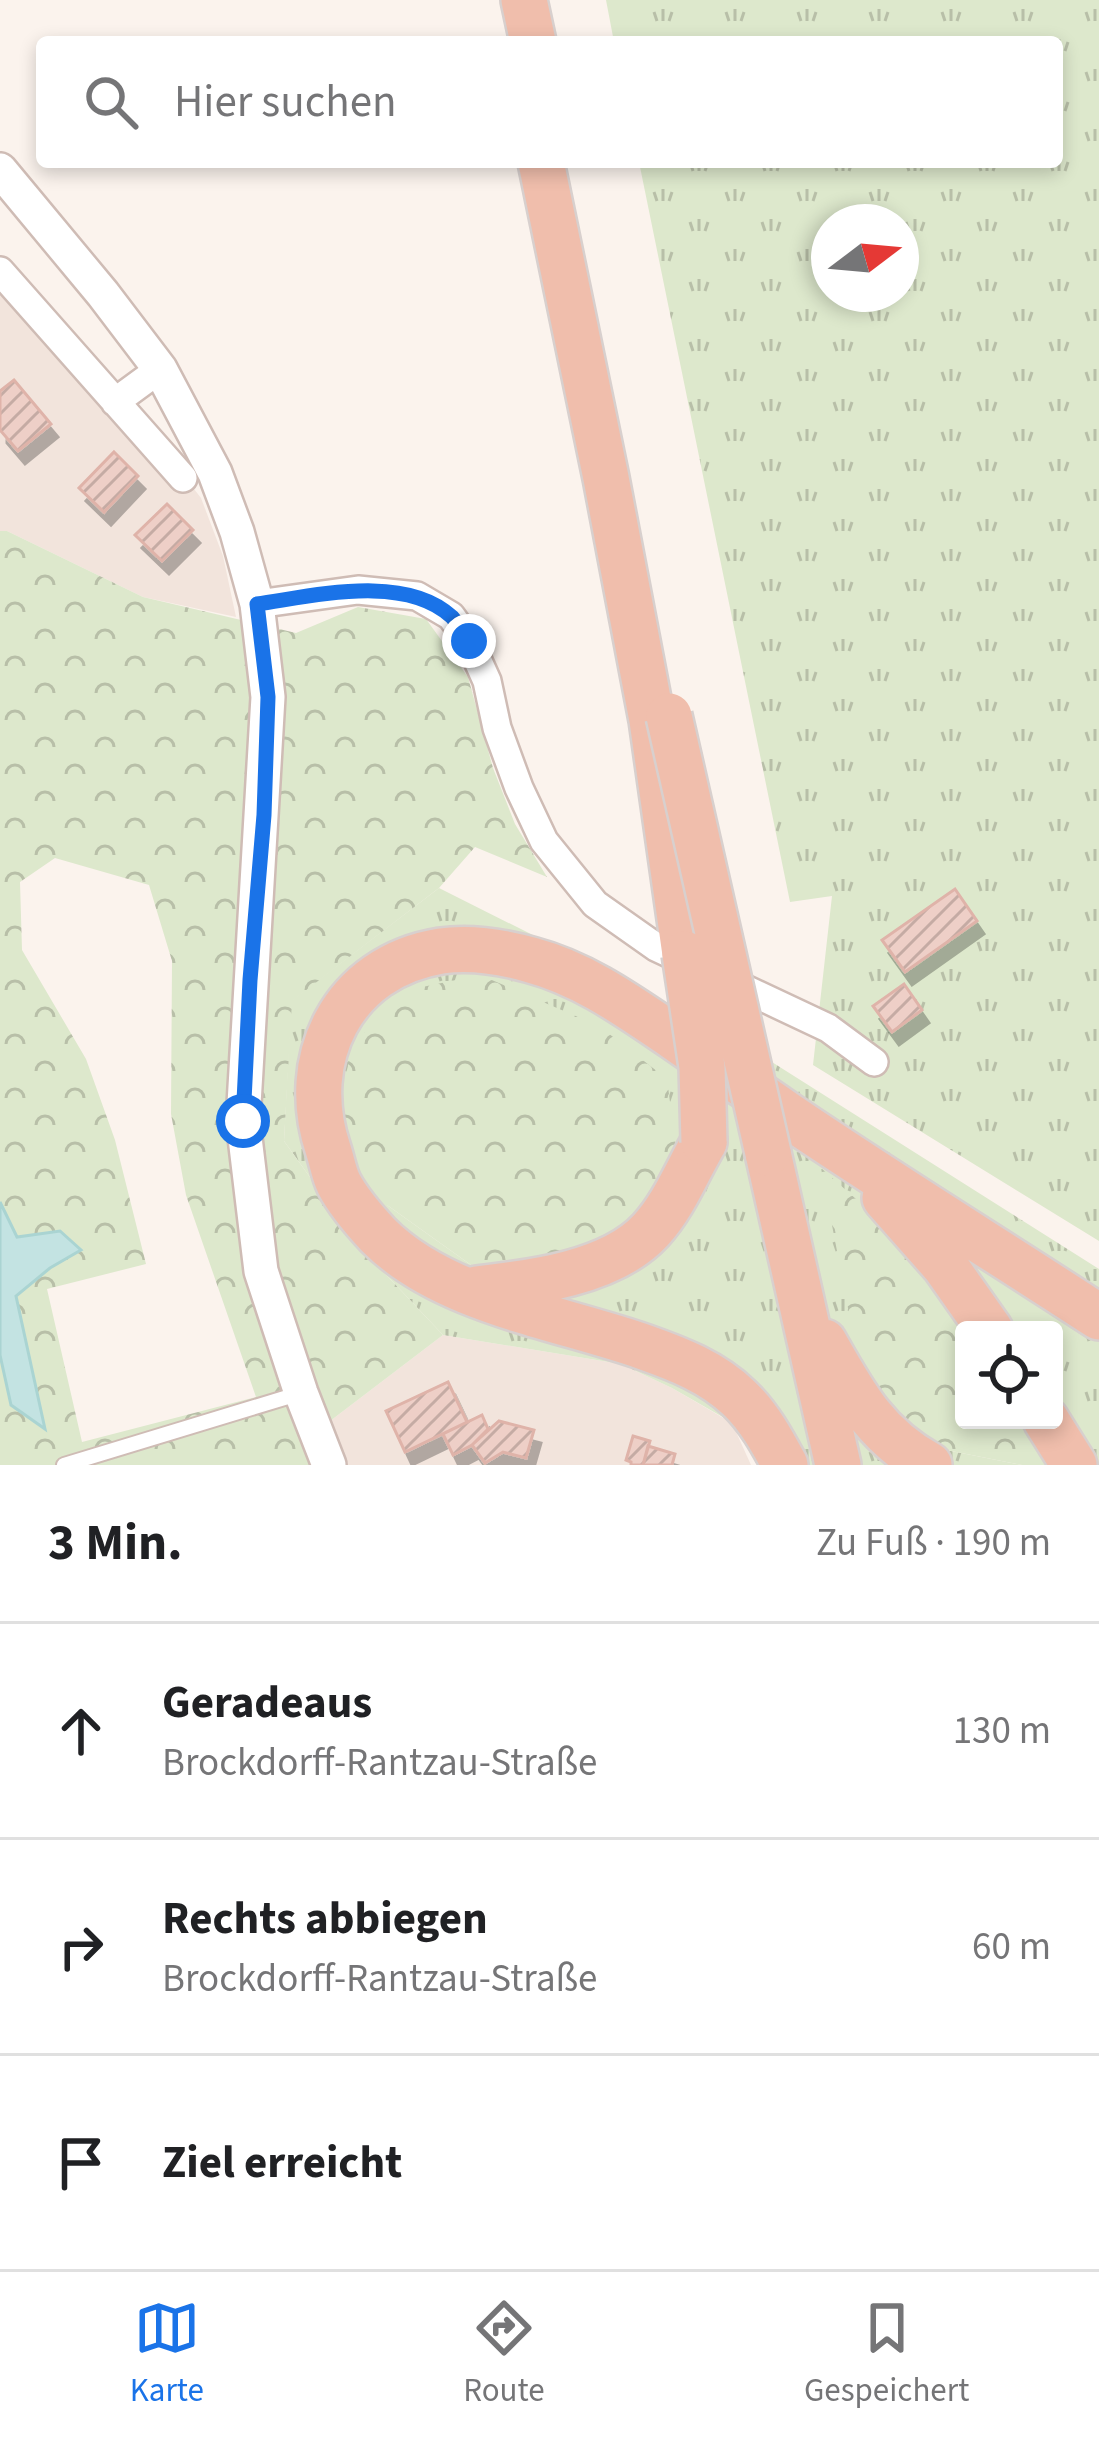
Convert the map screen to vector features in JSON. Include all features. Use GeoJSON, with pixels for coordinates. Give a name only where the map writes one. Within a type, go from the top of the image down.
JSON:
{"type":"FeatureCollection","features":[{"type":"Feature","properties":{"kind":"highway"},"geometry":{"type":"LineString","coordinates":[[511,0],[518,36]]}},
{"type":"Feature","properties":{"kind":"highway"},"geometry":{"type":"LineString","coordinates":[[524,0],[531,36]]}},
{"type":"Feature","properties":{"kind":"highway"},"geometry":{"type":"LineString","coordinates":[[542,168],[661,718],[702,1066],[800,1297],[865,1413],[902,1450],[929,1465]]}},
{"type":"Feature","properties":{"kind":"highway"},"geometry":{"type":"LineString","coordinates":[[558,168],[739,1150],[806,1465]]}},
{"type":"Feature","properties":{"kind":"highway"},"geometry":{"type":"LineString","coordinates":[[785,1465],[766,1430],[741,1399],[711,1376],[610,1335],[468,1291],[420,1266],[379,1235],[340,1185],[322,1131],[317,1089],[324,1045],[341,1010],[371,979],[404,961],[443,951],[483,951],[529,959],[574,974],[1099,1317]]}},
{"type":"Feature","properties":{"kind":"highway"},"geometry":{"type":"LineString","coordinates":[[827,1142],[903,1216],[984,1321]]}},
{"type":"Feature","properties":{"kind":"highway"},"geometry":{"type":"LineString","coordinates":[[468,1291],[530,1282],[616,1256],[649,1233],[671,1203],[739,1150]]}},
{"type":"Feature","properties":{"kind":"highway"},"geometry":{"type":"LineString","coordinates":[[800,1297],[838,1465]]}},
{"type":"Feature","properties":{"kind":"highway"},"geometry":{"type":"LineString","coordinates":[[1052,1429],[1074,1465]]}},
{"type":"Feature","properties":{"kind":"street"},"geometry":{"type":"LineString","coordinates":[[0,170],[160,368],[215,472],[257,604],[268,697],[266,782],[243,1121],[260,1271],[328,1465]]}},
{"type":"Feature","properties":{"kind":"street"},"geometry":{"type":"LineString","coordinates":[[0,271],[183,478]]}},
{"type":"Feature","properties":{"kind":"street"},"geometry":{"type":"LineString","coordinates":[[115,402],[160,368]]}},
{"type":"Feature","properties":{"kind":"street"},"geometry":{"type":"LineString","coordinates":[[257,604],[358,590],[417,596],[451,616],[487,680],[497,728],[544,841],[595,904],[656,947],[828,1028],[874,1062]]}},
{"type":"Feature","properties":{"kind":"lane"},"geometry":{"type":"LineString","coordinates":[[64,1465],[301,1393]]}},
{"type":"Feature","properties":{"kind":"shaded area"},"geometry":{"type":"Polygon","coordinates":[[[0,257],[114,386],[201,498],[223,556],[236,617],[143,597],[0,531],[0,257]]]}},
{"type":"Feature","properties":{"kind":"shaded area"},"geometry":{"type":"Polygon","coordinates":[[[443,1335],[621,1364],[732,1423],[751,1465],[332,1465],[317,1431],[443,1335]]]}},
{"type":"Feature","properties":{"kind":"green space"},"geometry":{"type":"Polygon","coordinates":[[[606,0],[1099,0],[1099,1241],[813,1065],[832,896],[790,902],[640,168],[1063,168],[1063,36],[613,36],[606,0]]]}},
{"type":"Feature","properties":{"kind":"green space"},"geometry":{"type":"Polygon","coordinates":[[[0,531],[143,597],[296,633],[358,607],[426,619],[468,677],[493,768],[515,824],[547,877],[475,847],[439,888],[292,1001],[284,1141],[360,1247],[443,1335],[317,1431],[332,1465],[0,1465],[0,1355],[11,1404],[44,1427],[16,1296],[50,1268],[17,1237],[0,1202],[0,531]],[[55,858],[20,882],[22,950],[86,1059],[115,1140],[146,1264],[47,1289],[82,1442],[256,1397],[186,1195],[171,1114],[172,961],[149,885],[55,858]]]}},
{"type":"Feature","properties":{"kind":"green space"},"geometry":{"type":"Polygon","coordinates":[[[439,888],[718,1028],[1099,1269],[1099,1465],[1057,1465],[1056,1429],[1063,1429],[1063,1321],[961,1321],[891,1230],[931,1447],[1022,1465],[806,1465],[621,1364],[443,1335],[360,1247],[284,1141],[291,1001],[439,888]],[[387,1205],[471,1265],[546,1258],[387,1205]]]}},
{"type":"Feature","properties":{"kind":"green space"},"geometry":{"type":"Polygon","coordinates":[[[480,975],[599,1026],[667,1079],[677,1156],[642,1218],[546,1258],[471,1265],[387,1205],[344,1124],[349,1049],[403,991],[480,975]]]}},
{"type":"Feature","properties":{"kind":"green space"},"geometry":{"type":"Polygon","coordinates":[[[821,1168],[891,1230],[957,1321],[955,1429],[1034,1429],[1057,1465],[1022,1465],[931,1447],[882,1402],[853,1334],[821,1168]]]}},
{"type":"Feature","properties":{"kind":"water"},"geometry":{"type":"Polygon","coordinates":[[[0,1202],[17,1237],[60,1231],[81,1250],[16,1296],[45,1429],[11,1405],[0,1355],[0,1202]]]}},
{"type":"Feature","properties":{"kind":"building"},"geometry":{"type":"Polygon","coordinates":[[[14,380],[51,424],[18,451],[0,430],[0,391],[14,380]]]}},
{"type":"Feature","properties":{"kind":"building"},"geometry":{"type":"Polygon","coordinates":[[[114,452],[138,476],[104,512],[79,488],[114,452]]]}},
{"type":"Feature","properties":{"kind":"building"},"geometry":{"type":"Polygon","coordinates":[[[167,504],[193,530],[162,561],[135,535],[167,504]]]}},
{"type":"Feature","properties":{"kind":"building"},"geometry":{"type":"Polygon","coordinates":[[[955,889],[977,921],[905,972],[882,940],[955,889]]]}},
{"type":"Feature","properties":{"kind":"building"},"geometry":{"type":"Polygon","coordinates":[[[904,984],[922,1010],[892,1032],[873,1006],[904,984]]]}},
{"type":"Feature","properties":{"kind":"building"},"geometry":{"type":"Polygon","coordinates":[[[448,1382],[467,1422],[405,1452],[386,1411],[448,1382]]]}},
{"type":"Feature","properties":{"kind":"building"},"geometry":{"type":"Polygon","coordinates":[[[482,1415],[488,1429],[453,1455],[443,1434],[482,1415]]]}},
{"type":"Feature","properties":{"kind":"building"},"geometry":{"type":"Polygon","coordinates":[[[499,1421],[534,1430],[526,1458],[503,1452],[485,1463],[472,1445],[499,1421]]]}},
{"type":"Feature","properties":{"kind":"building"},"geometry":{"type":"Polygon","coordinates":[[[633,1436],[650,1441],[643,1465],[626,1460],[633,1436]]]}},
{"type":"Feature","properties":{"kind":"building"},"geometry":{"type":"Polygon","coordinates":[[[648,1446],[675,1454],[672,1465],[643,1465],[648,1446]]]}},
{"type":"Feature","properties":{"kind":"route"},"geometry":{"type":"LineString","coordinates":[[243,1121],[268,697],[257,604],[358,590],[417,596],[451,616],[469,641]]}}]}
